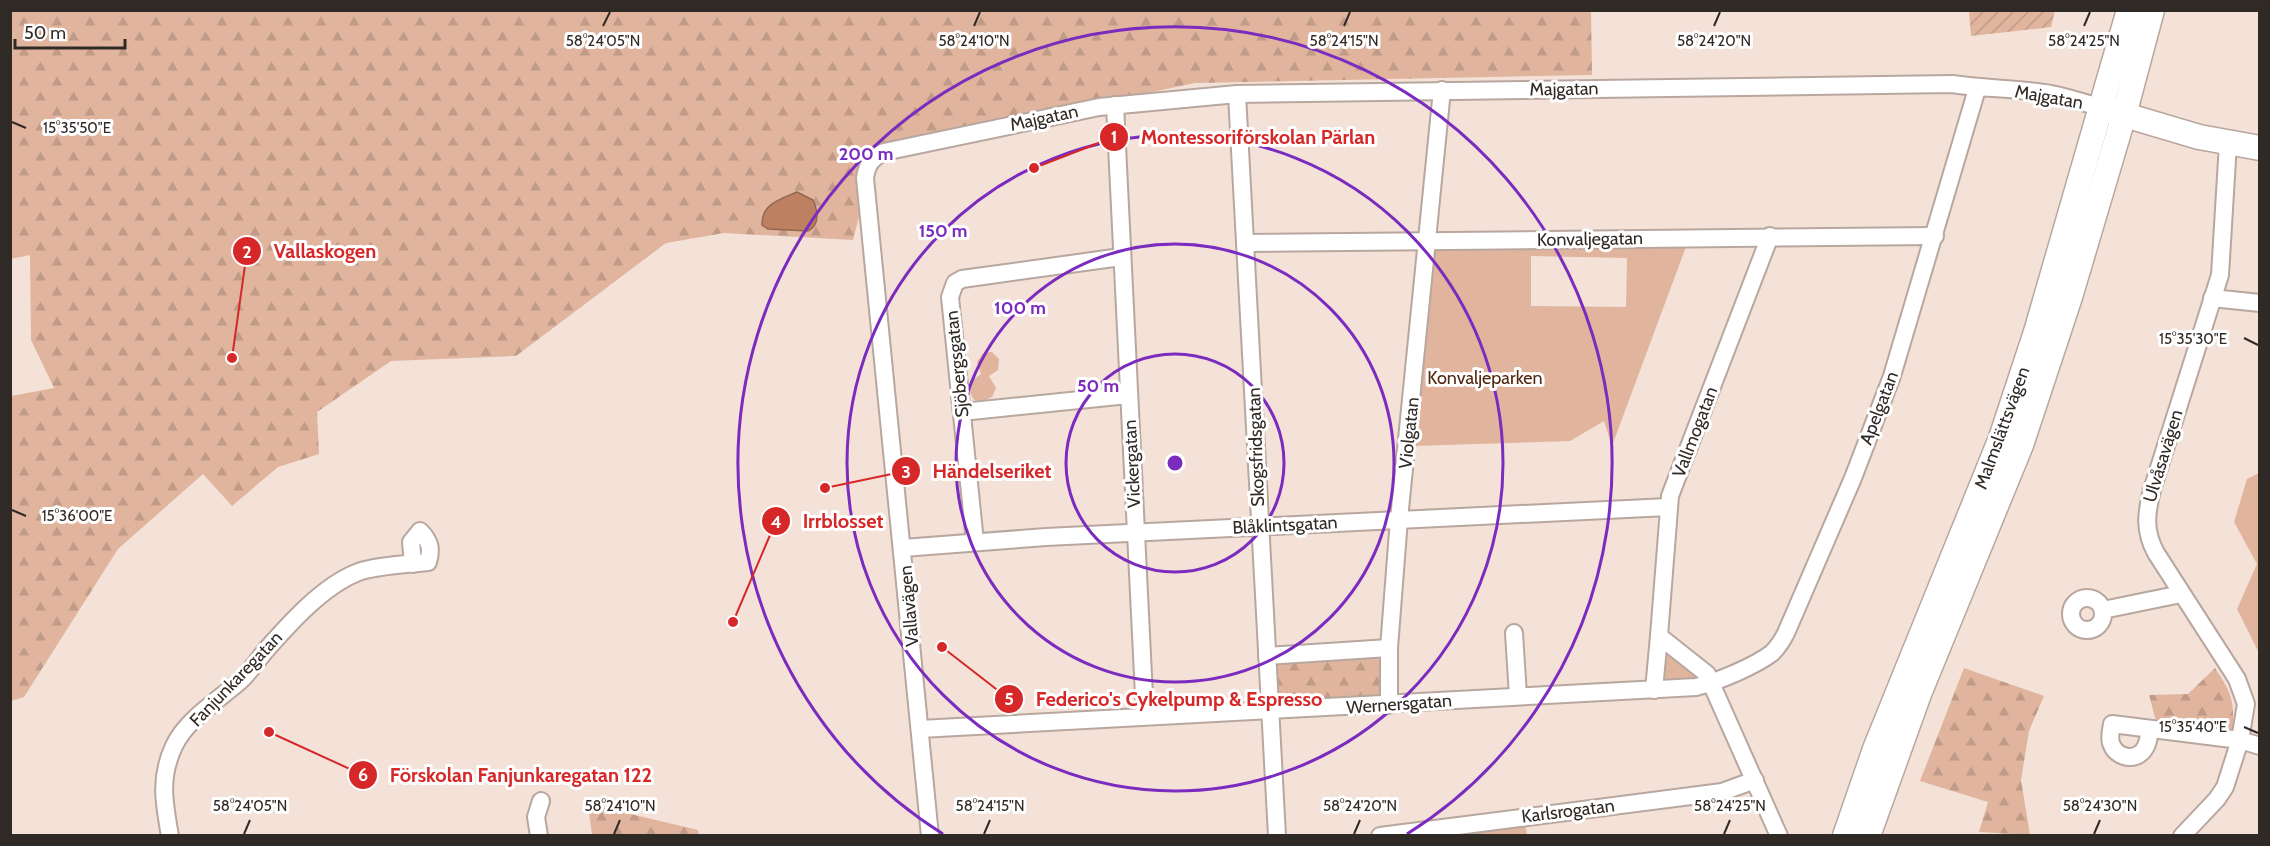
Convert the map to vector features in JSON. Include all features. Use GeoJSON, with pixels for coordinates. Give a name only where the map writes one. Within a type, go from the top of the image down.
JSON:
{"type":"FeatureCollection","features":[{"type":"Feature","properties":{"kind":"main road","name":"Malmslättsvägen"},"geometry":{"type":"LineString","coordinates":[[1868,836],[1919,694],[2021,445],[2070,297],[2113,111],[2129,10]]}},
{"type":"Feature","properties":{"kind":"main road","name":"Malmslättsvägen"},"geometry":{"type":"LineString","coordinates":[[1845,836],[1875,749],[2001,438],[2113,111],[2152,10]]}},
{"type":"Feature","properties":{"kind":"main road","name":"Majgatan"},"geometry":{"type":"LineString","coordinates":[[2113,111],[2188,134],[2259,148]]}},
{"type":"Feature","properties":{"kind":"street","name":"Majgatan"},"geometry":{"type":"LineString","coordinates":[[869,162],[884,152],[1115,105],[1238,94],[1952,84],[1977,89],[2052,94],[2113,111]]}},
{"type":"Feature","properties":{"kind":"street","name":"Apelgatan"},"geometry":{"type":"LineString","coordinates":[[1712,684],[1770,654],[1780,645],[1786,633],[1852,478],[1892,376],[1977,89]]}},
{"type":"Feature","properties":{"kind":"street","name":"Violgatan"},"geometry":{"type":"LineString","coordinates":[[1389,705],[1389,648],[1400,519],[1442,90]]}},
{"type":"Feature","properties":{"kind":"street","name":"Skogsfridsgatan"},"geometry":{"type":"LineString","coordinates":[[1238,94],[1277,836]]}},
{"type":"Feature","properties":{"kind":"street","name":"Vickergatan"},"geometry":{"type":"LineString","coordinates":[[1115,105],[1145,716]]}},
{"type":"Feature","properties":{"kind":"street","name":"Ulvåsavägen"},"geometry":{"type":"LineString","coordinates":[[2182,836],[2224,790],[2240,740],[2246,708],[2242,688],[2152,545],[2147,532],[2146,518],[2152,490],[2221,268],[2228,143]]}},
{"type":"Feature","properties":{"kind":"street","name":"Vallavägen"},"geometry":{"type":"LineString","coordinates":[[869,162],[865,178],[930,836]]}},
{"type":"Feature","properties":{"kind":"street","name":"Vallmogatan"},"geometry":{"type":"LineString","coordinates":[[1654,690],[1670,496],[1770,236]]}},
{"type":"Feature","properties":{"kind":"street","name":"Konvaljegatan"},"geometry":{"type":"LineString","coordinates":[[1245,243],[1935,236]]}},
{"type":"Feature","properties":{"kind":"street","name":"Sjöbergsgatan"},"geometry":{"type":"LineString","coordinates":[[975,542],[950,297],[955,282],[962,279],[1121,257]]}},
{"type":"Feature","properties":{"kind":"street"},"geometry":{"type":"LineString","coordinates":[[2212,298],[2259,303]]}},
{"type":"Feature","properties":{"kind":"street"},"geometry":{"type":"LineString","coordinates":[[962,411],[1128,394]]}},
{"type":"Feature","properties":{"kind":"street","name":"Blåklintsgatan"},"geometry":{"type":"LineString","coordinates":[[903,548],[1136,533],[1668,507]]}},
{"type":"Feature","properties":{"kind":"street","name":"Fanjunkaregatan"},"geometry":{"type":"LineString","coordinates":[[170,836],[162,788],[173,748],[182,734],[210,704],[240,681],[295,618],[347,577],[358,571],[413,564]]}},
{"type":"Feature","properties":{"kind":"street"},"geometry":{"type":"LineString","coordinates":[[2103,610],[2181,594]]}},
{"type":"Feature","properties":{"kind":"street"},"geometry":{"type":"LineString","coordinates":[[1514,633],[1518,696]]}},
{"type":"Feature","properties":{"kind":"street"},"geometry":{"type":"LineString","coordinates":[[1659,636],[1707,674],[1779,836]]}},
{"type":"Feature","properties":{"kind":"street"},"geometry":{"type":"LineString","coordinates":[[1267,656],[1389,648]]}},
{"type":"Feature","properties":{"kind":"street","name":"Wernersgatan"},"geometry":{"type":"LineString","coordinates":[[920,729],[1654,690],[1712,684]]}},
{"type":"Feature","properties":{"kind":"street"},"geometry":{"type":"LineString","coordinates":[[2150,729],[2240,740],[2259,746]]}},
{"type":"Feature","properties":{"kind":"street","name":"Karlsrogatan"},"geometry":{"type":"LineString","coordinates":[[1380,836],[1722,792],[1755,780]]}},
{"type":"Feature","properties":{"kind":"street"},"geometry":{"type":"LineString","coordinates":[[539,836],[536,817],[541,801]]}},
{"type":"Feature","properties":{"kind":"green space"},"geometry":{"type":"Polygon","coordinates":[[[1969,10],[2055,11],[2051,27],[1971,36],[1969,10]]]}},
{"type":"Feature","properties":{"kind":"green space"},"geometry":{"type":"Polygon","coordinates":[[[11,11],[1591,11],[1592,75],[1195,83],[857,154],[862,205],[853,240],[724,233],[666,243],[516,356],[391,361],[317,412],[319,454],[278,467],[232,506],[203,474],[118,549],[24,697],[11,701],[11,396],[54,388],[31,340],[30,255],[11,259],[11,11]]]}},
{"type":"Feature","properties":{"kind":"green space","name":"Konvaljeparken"},"geometry":{"type":"Polygon","coordinates":[[[1687,244],[1612,446],[1604,421],[1570,441],[1412,446],[1433,245],[1687,244]],[[1531,256],[1531,306],[1626,307],[1627,258],[1531,256]]]}},
{"type":"Feature","properties":{"kind":"green space"},"geometry":{"type":"Polygon","coordinates":[[[992,352],[999,359],[998,370],[989,376],[996,388],[992,397],[983,401],[974,400],[969,390],[973,380],[981,374],[977,362],[983,353],[992,352]]]}},
{"type":"Feature","properties":{"kind":"green space"},"geometry":{"type":"Polygon","coordinates":[[[2259,473],[2259,653],[2237,609],[2257,564],[2234,522],[2247,479],[2259,473]]]}},
{"type":"Feature","properties":{"kind":"green space"},"geometry":{"type":"Polygon","coordinates":[[[1666,651],[1700,680],[1665,682],[1666,651]]]}},
{"type":"Feature","properties":{"kind":"green space"},"geometry":{"type":"Polygon","coordinates":[[[1384,654],[1384,698],[1277,704],[1276,663],[1384,654]]]}},
{"type":"Feature","properties":{"kind":"green space"},"geometry":{"type":"Polygon","coordinates":[[[1964,668],[2044,696],[2029,731],[2021,780],[2030,835],[1979,832],[1988,802],[1920,781],[1964,668]]]}},
{"type":"Feature","properties":{"kind":"green space"},"geometry":{"type":"Polygon","coordinates":[[[2215,668],[2231,697],[2233,730],[2156,721],[2149,695],[2188,694],[2215,668]]]}},
{"type":"Feature","properties":{"kind":"green space"},"geometry":{"type":"Polygon","coordinates":[[[588,804],[698,830],[699,835],[592,835],[588,804]]]}},
{"type":"Feature","properties":{"kind":"green space"},"geometry":{"type":"Polygon","coordinates":[[[1525,822],[1527,835],[1475,835],[1474,828],[1525,822]]]}},
{"type":"Feature","properties":{"kind":"shaded area"},"geometry":{"type":"Polygon","coordinates":[[[797,192],[813,200],[817,217],[812,228],[808,231],[768,229],[762,225],[768,207],[797,192]]]}},
{"type":"Feature","properties":{"kind":"place","name":"Montessoriförskolan Pärlan"},"geometry":{"type":"Point","coordinates":[1034,168]}},
{"type":"Feature","properties":{"kind":"place","name":"Vallaskogen"},"geometry":{"type":"Point","coordinates":[232,358]}},
{"type":"Feature","properties":{"kind":"place","name":"Händelseriket"},"geometry":{"type":"Point","coordinates":[825,488]}},
{"type":"Feature","properties":{"kind":"place","name":"Irrblosset"},"geometry":{"type":"Point","coordinates":[733,622]}},
{"type":"Feature","properties":{"kind":"place","name":"Federico's Cykelpump & Espresso"},"geometry":{"type":"Point","coordinates":[942,647]}},
{"type":"Feature","properties":{"kind":"place","name":"Förskolan Fanjunkaregatan 122"},"geometry":{"type":"Point","coordinates":[269,732]}}]}
